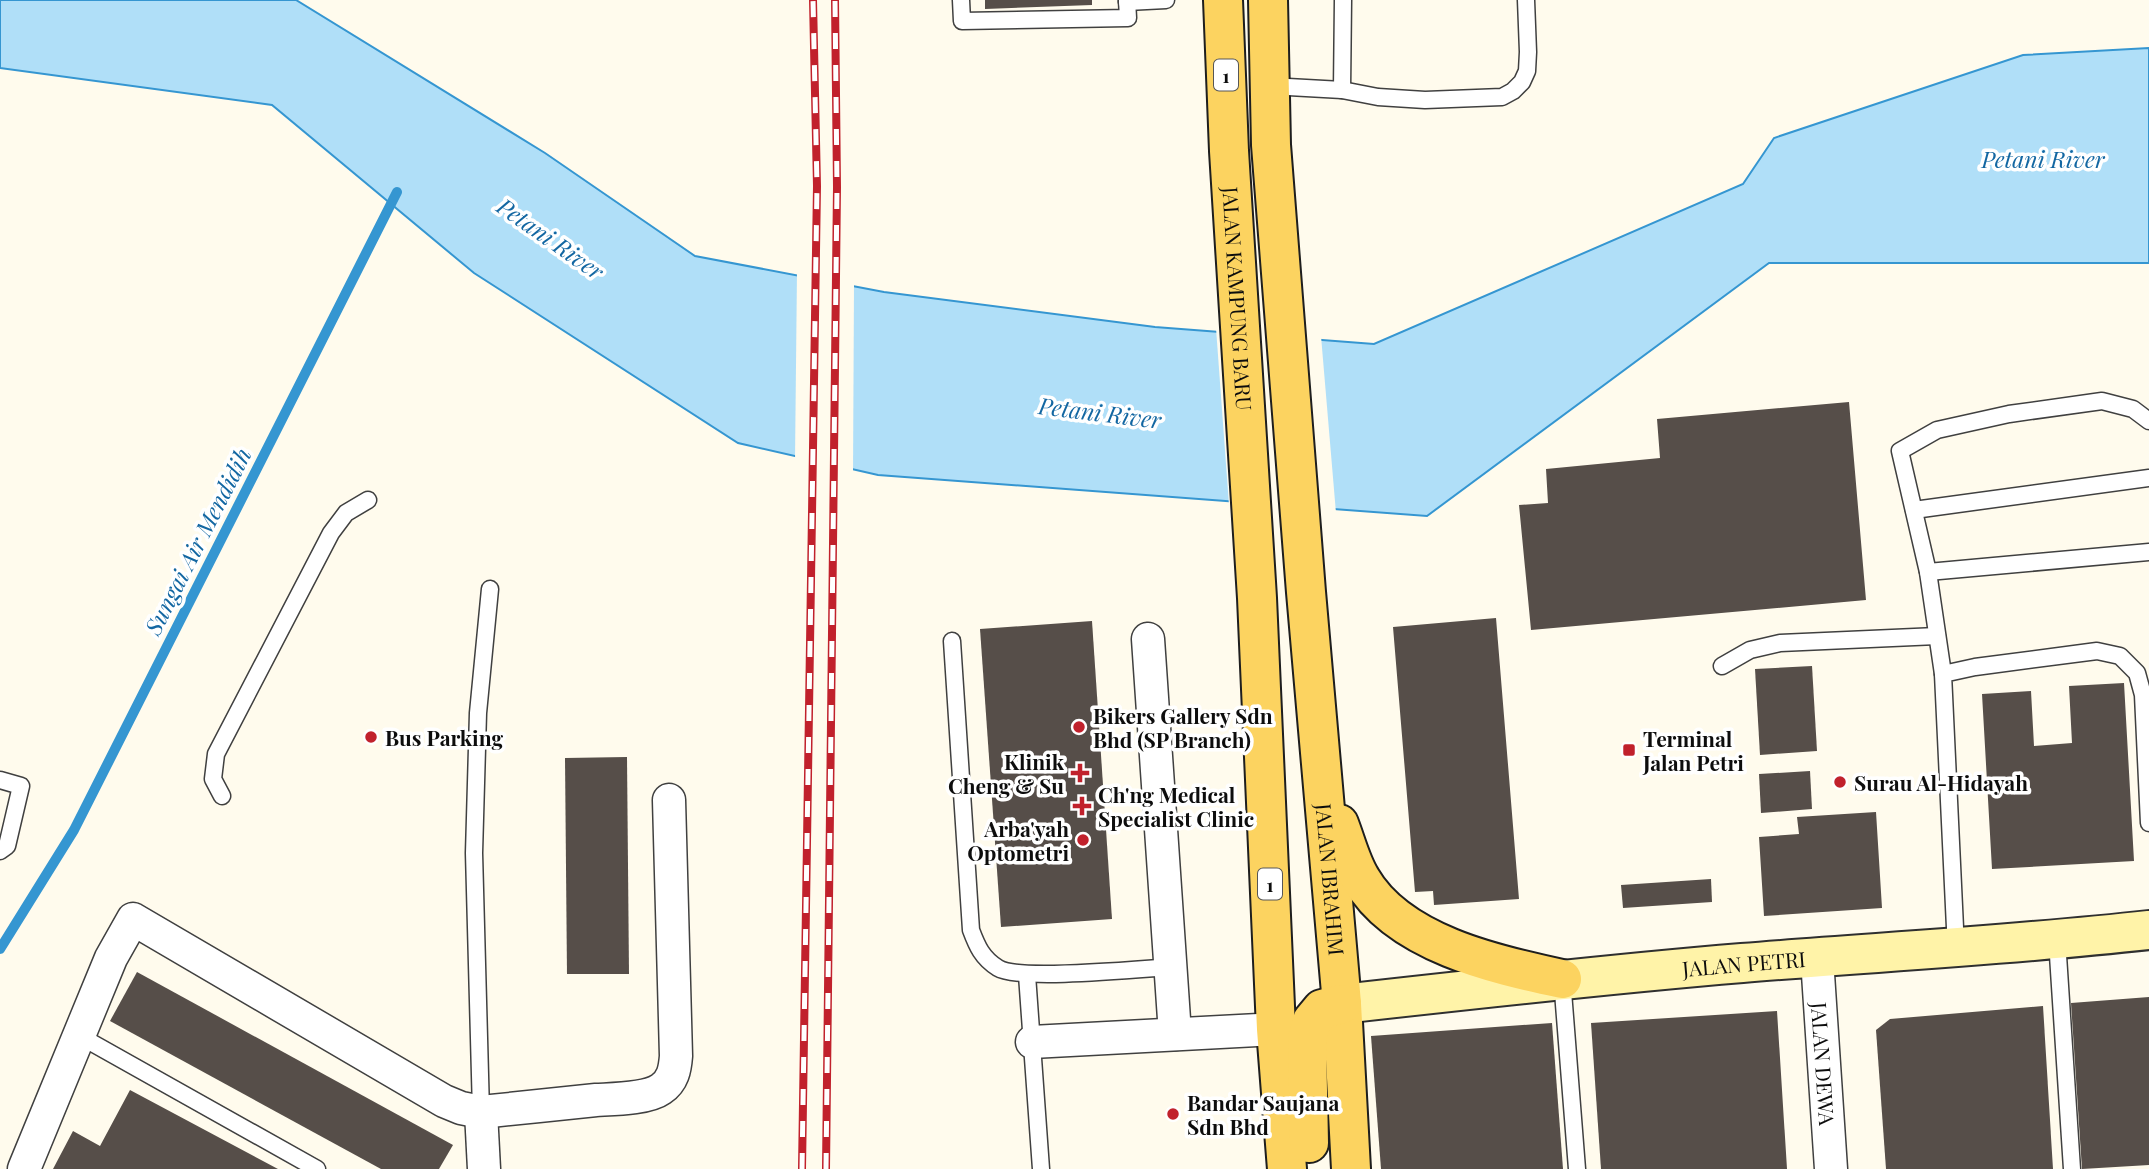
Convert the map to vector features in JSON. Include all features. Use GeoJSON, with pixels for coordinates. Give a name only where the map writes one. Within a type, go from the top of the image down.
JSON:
{"type":"FeatureCollection","features":[{"type":"Feature","properties":{"kind":"main road","name":"JALAN KAMPUNG BARU"},"geometry":{"type":"LineString","coordinates":[[1223,0],[1229,151],[1257,598],[1276,1028]]}},
{"type":"Feature","properties":{"kind":"main road","name":"1"},"geometry":{"type":"LineString","coordinates":[[1268,0],[1270,86]]}},
{"type":"Feature","properties":{"kind":"main road","name":"JALAN IBRAHIM"},"geometry":{"type":"LineString","coordinates":[[1270,86],[1271,145],[1342,1004],[1351,1169]]}},
{"type":"Feature","properties":{"kind":"main road"},"geometry":{"type":"LineString","coordinates":[[1323,783],[1360,879],[1385,909],[1410,928],[1444,945],[1507,968],[1562,979]]}},
{"type":"Feature","properties":{"kind":"main road","name":"JALAN PETRI"},"geometry":{"type":"LineString","coordinates":[[1342,1004],[1562,979],[1956,949],[2149,930]]}},
{"type":"Feature","properties":{"kind":"main road"},"geometry":{"type":"LineString","coordinates":[[1309,1169],[1307,1039],[1312,1021],[1322,1009],[1342,1004]]}},
{"type":"Feature","properties":{"kind":"main road","name":"1"},"geometry":{"type":"LineString","coordinates":[[1276,1028],[1287,1169]]}},
{"type":"Feature","properties":{"kind":"street"},"geometry":{"type":"LineString","coordinates":[[1148,639],[1175,1034]]}},
{"type":"Feature","properties":{"kind":"street"},"geometry":{"type":"LineString","coordinates":[[24,1169],[111,958],[133,919],[444,1101],[461,1108],[481,1112],[651,1094],[660,1090],[670,1081],[676,1056],[670,800]]}},
{"type":"Feature","properties":{"kind":"street","name":"JALAN DEWA"},"geometry":{"type":"LineString","coordinates":[[1817,959],[1831,1169]]}},
{"type":"Feature","properties":{"kind":"street"},"geometry":{"type":"LineString","coordinates":[[1032,1042],[1276,1028]]}},
{"type":"Feature","properties":{"kind":"street"},"geometry":{"type":"LineString","coordinates":[[481,1112],[484,1169]]}},
{"type":"Feature","properties":{"kind":"lane"},"geometry":{"type":"LineString","coordinates":[[961,0],[962,21],[1128,18],[1127,1],[1166,0]]}},
{"type":"Feature","properties":{"kind":"lane"},"geometry":{"type":"LineString","coordinates":[[1342,90],[1343,0]]}},
{"type":"Feature","properties":{"kind":"lane"},"geometry":{"type":"LineString","coordinates":[[1270,86],[1342,90],[1378,97],[1425,100],[1502,97],[1522,82],[1527,71],[1526,0]]}},
{"type":"Feature","properties":{"kind":"lane"},"geometry":{"type":"LineString","coordinates":[[1956,949],[1943,674],[1928,572],[1900,451],[1937,430],[2009,414],[2102,401],[2133,409],[2149,421]]}},
{"type":"Feature","properties":{"kind":"lane"},"geometry":{"type":"LineString","coordinates":[[1914,510],[2149,478]]}},
{"type":"Feature","properties":{"kind":"lane"},"geometry":{"type":"LineString","coordinates":[[222,796],[213,779],[216,754],[331,533],[346,513],[368,500]]}},
{"type":"Feature","properties":{"kind":"lane"},"geometry":{"type":"LineString","coordinates":[[1928,572],[2149,552]]}},
{"type":"Feature","properties":{"kind":"lane"},"geometry":{"type":"LineString","coordinates":[[481,1112],[474,853],[478,713],[491,589]]}},
{"type":"Feature","properties":{"kind":"lane"},"geometry":{"type":"LineString","coordinates":[[1723,666],[1750,650],[1780,643],[1937,636]]}},
{"type":"Feature","properties":{"kind":"lane"},"geometry":{"type":"LineString","coordinates":[[952,641],[971,929],[980,954],[1000,970],[1027,975],[1171,967]]}},
{"type":"Feature","properties":{"kind":"lane"},"geometry":{"type":"LineString","coordinates":[[1943,674],[2097,650],[2120,656],[2137,673],[2143,695],[2149,823]]}},
{"type":"Feature","properties":{"kind":"lane"},"geometry":{"type":"LineString","coordinates":[[0,780],[21,786],[7,846],[0,851]]}},
{"type":"Feature","properties":{"kind":"lane"},"geometry":{"type":"LineString","coordinates":[[2057,940],[2072,1169]]}},
{"type":"Feature","properties":{"kind":"lane"},"geometry":{"type":"LineString","coordinates":[[1027,975],[1041,1169]]}},
{"type":"Feature","properties":{"kind":"lane"},"geometry":{"type":"LineString","coordinates":[[1562,979],[1577,1169]]}},
{"type":"Feature","properties":{"kind":"lane"},"geometry":{"type":"LineString","coordinates":[[78,1035],[317,1169]]}},
{"type":"Feature","properties":{"kind":"water","name":"Petani River"},"geometry":{"type":"Polygon","coordinates":[[[0,0],[296,0],[545,153],[695,256],[884,292],[1155,327],[1374,344],[1743,184],[1774,138],[2023,55],[2149,48],[2149,263],[1769,263],[1427,516],[878,475],[738,443],[474,273],[272,105],[0,68],[0,0]]]}},
{"type":"Feature","properties":{"kind":"pier"},"geometry":{"type":"Polygon","coordinates":[[[797,272],[854,283],[853,473],[795,460],[797,272]]]}},
{"type":"Feature","properties":{"kind":"pier"},"geometry":{"type":"Polygon","coordinates":[[[1216,328],[1321,336],[1336,513],[1229,505],[1216,328]]]}},
{"type":"Feature","properties":{"kind":"building"},"geometry":{"type":"Polygon","coordinates":[[[985,0],[1092,0],[1092,5],[985,9],[985,0]]]}},
{"type":"Feature","properties":{"kind":"building"},"geometry":{"type":"Polygon","coordinates":[[[1849,402],[1866,600],[1531,630],[1519,505],[1548,503],[1546,469],[1660,458],[1657,419],[1849,402]]]}},
{"type":"Feature","properties":{"kind":"building"},"geometry":{"type":"Polygon","coordinates":[[[1496,618],[1519,899],[1434,905],[1433,891],[1415,892],[1393,627],[1496,618]]]}},
{"type":"Feature","properties":{"kind":"building"},"geometry":{"type":"Polygon","coordinates":[[[1092,621],[1112,919],[1001,927],[980,629],[1092,621]]]}},
{"type":"Feature","properties":{"kind":"building"},"geometry":{"type":"Polygon","coordinates":[[[1812,666],[1817,751],[1760,755],[1755,669],[1812,666]]]}},
{"type":"Feature","properties":{"kind":"building"},"geometry":{"type":"Polygon","coordinates":[[[2124,683],[2134,861],[1992,869],[1982,694],[2031,691],[2034,746],[2072,743],[2069,686],[2124,683]]]}},
{"type":"Feature","properties":{"kind":"building"},"geometry":{"type":"Polygon","coordinates":[[[627,757],[629,974],[567,974],[565,758],[627,757]]]}},
{"type":"Feature","properties":{"kind":"building"},"geometry":{"type":"Polygon","coordinates":[[[1810,771],[1812,809],[1761,813],[1759,774],[1810,771]]]}},
{"type":"Feature","properties":{"kind":"building"},"geometry":{"type":"Polygon","coordinates":[[[1876,812],[1882,908],[1764,916],[1759,837],[1799,834],[1797,817],[1876,812]]]}},
{"type":"Feature","properties":{"kind":"building"},"geometry":{"type":"Polygon","coordinates":[[[1711,879],[1712,902],[1623,908],[1621,885],[1711,879]]]}},
{"type":"Feature","properties":{"kind":"building"},"geometry":{"type":"Polygon","coordinates":[[[137,972],[453,1145],[439,1169],[381,1169],[110,1021],[137,972]]]}},
{"type":"Feature","properties":{"kind":"building"},"geometry":{"type":"Polygon","coordinates":[[[2149,997],[2149,1165],[2082,1169],[2071,1003],[2149,997]]]}},
{"type":"Feature","properties":{"kind":"building"},"geometry":{"type":"Polygon","coordinates":[[[2043,1006],[2053,1169],[1886,1169],[1876,1030],[1890,1019],[2043,1006]]]}},
{"type":"Feature","properties":{"kind":"building"},"geometry":{"type":"Polygon","coordinates":[[[1777,1011],[1787,1169],[1601,1169],[1591,1023],[1777,1011]]]}},
{"type":"Feature","properties":{"kind":"building"},"geometry":{"type":"Polygon","coordinates":[[[1552,1023],[1563,1169],[1381,1169],[1371,1036],[1552,1023]]]}},
{"type":"Feature","properties":{"kind":"building"},"geometry":{"type":"Polygon","coordinates":[[[130,1090],[278,1169],[53,1169],[73,1131],[100,1146],[130,1090]]]}},
{"type":"Feature","properties":{"kind":"waterway","name":"Sungai Air Mendidih"},"geometry":{"type":"LineString","coordinates":[[0,949],[74,830],[397,192]]}},
{"type":"Feature","properties":{"kind":"railway"},"geometry":{"type":"LineString","coordinates":[[802,1169],[817,186],[813,0]]}},
{"type":"Feature","properties":{"kind":"railway"},"geometry":{"type":"LineString","coordinates":[[826,1169],[837,187],[835,0]]}},
{"type":"Feature","properties":{"kind":"place","name":"Bikers Gallery Sdn Bhd (SP Branch)"},"geometry":{"type":"Point","coordinates":[1079,727]}},
{"type":"Feature","properties":{"kind":"place","name":"Bus Parking"},"geometry":{"type":"Point","coordinates":[371,737]}},
{"type":"Feature","properties":{"kind":"place","name":"Terminal Jalan Petri"},"geometry":{"type":"Point","coordinates":[1629,750]}},
{"type":"Feature","properties":{"kind":"place","name":"Klinik Cheng & Su"},"geometry":{"type":"Point","coordinates":[1080,773]}},
{"type":"Feature","properties":{"kind":"place","name":"Surau Al-Hidayah"},"geometry":{"type":"Point","coordinates":[1840,782]}},
{"type":"Feature","properties":{"kind":"place","name":"Ch'ng Medical Specialist Clinic"},"geometry":{"type":"Point","coordinates":[1082,806]}},
{"type":"Feature","properties":{"kind":"place","name":"Arba'yah Optometri"},"geometry":{"type":"Point","coordinates":[1083,840]}},
{"type":"Feature","properties":{"kind":"place","name":"Bandar Saujana Sdn Bhd"},"geometry":{"type":"Point","coordinates":[1173,1114]}}]}
